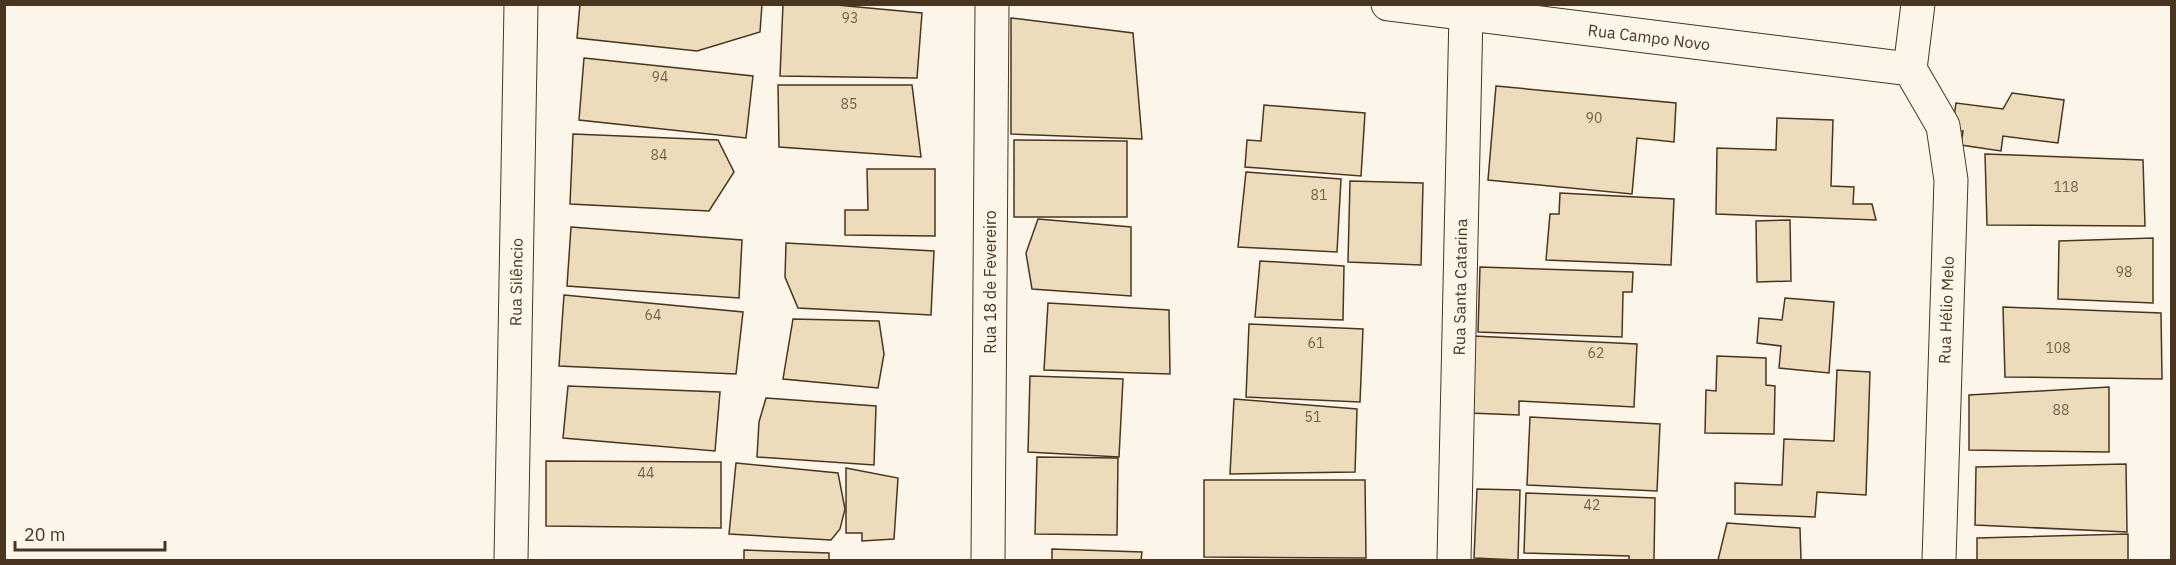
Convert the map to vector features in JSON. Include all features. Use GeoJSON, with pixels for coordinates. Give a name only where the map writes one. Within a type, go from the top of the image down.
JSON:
{"type":"FeatureCollection","features":[{"type":"Feature","properties":{"kind":"street","name":"Rua Silêncio"},"geometry":{"type":"LineString","coordinates":[[511,561],[521,4]]}},
{"type":"Feature","properties":{"kind":"street","name":"Rua 18 de Fevereiro"},"geometry":{"type":"LineString","coordinates":[[988,561],[992,4]]}},
{"type":"Feature","properties":{"kind":"street","name":"Rua Campo Novo"},"geometry":{"type":"LineString","coordinates":[[1388,4],[1910,69]]}},
{"type":"Feature","properties":{"kind":"street"},"geometry":{"type":"LineString","coordinates":[[1910,69],[1918,4]]}},
{"type":"Feature","properties":{"kind":"street","name":"Rua Santa Catarina"},"geometry":{"type":"LineString","coordinates":[[1454,561],[1466,13]]}},
{"type":"Feature","properties":{"kind":"street","name":"Rua Hélio Melo"},"geometry":{"type":"LineString","coordinates":[[1910,69],[1942,126],[1951,180],[1939,561]]}},
{"type":"Feature","properties":{"kind":"building"},"geometry":{"type":"Polygon","coordinates":[[[580,4],[762,4],[760,32],[697,51],[577,38],[580,4]]]}},
{"type":"Feature","properties":{"kind":"building"},"geometry":{"type":"Polygon","coordinates":[[[783,4],[826,4],[922,13],[917,78],[780,76],[783,4]]]}},
{"type":"Feature","properties":{"kind":"building"},"geometry":{"type":"Polygon","coordinates":[[[1011,18],[1133,33],[1142,139],[1011,134],[1011,18]]]}},
{"type":"Feature","properties":{"kind":"building"},"geometry":{"type":"Polygon","coordinates":[[[584,58],[753,76],[746,138],[579,120],[584,58]]]}},
{"type":"Feature","properties":{"kind":"building"},"geometry":{"type":"Polygon","coordinates":[[[778,85],[912,85],[921,157],[779,147],[778,85]]]}},
{"type":"Feature","properties":{"kind":"building"},"geometry":{"type":"Polygon","coordinates":[[[1496,86],[1676,103],[1674,142],[1637,138],[1632,194],[1488,180],[1496,86]]]}},
{"type":"Feature","properties":{"kind":"building"},"geometry":{"type":"Polygon","coordinates":[[[2012,93],[2064,100],[2058,143],[2003,136],[2001,151],[1961,145],[1963,131],[1952,131],[1956,103],[2003,109],[2012,93]]]}},
{"type":"Feature","properties":{"kind":"building"},"geometry":{"type":"Polygon","coordinates":[[[1264,105],[1365,113],[1361,176],[1245,167],[1247,140],[1261,141],[1264,105]]]}},
{"type":"Feature","properties":{"kind":"building"},"geometry":{"type":"Polygon","coordinates":[[[1777,118],[1833,120],[1831,186],[1854,187],[1853,204],[1872,204],[1876,220],[1716,214],[1717,148],[1776,150],[1777,118]]]}},
{"type":"Feature","properties":{"kind":"building"},"geometry":{"type":"Polygon","coordinates":[[[573,134],[718,140],[734,172],[709,211],[570,204],[573,134]]]}},
{"type":"Feature","properties":{"kind":"building"},"geometry":{"type":"Polygon","coordinates":[[[1014,140],[1127,141],[1127,217],[1014,217],[1014,140]]]}},
{"type":"Feature","properties":{"kind":"building"},"geometry":{"type":"Polygon","coordinates":[[[1985,154],[2143,160],[2145,226],[1987,225],[1985,154]]]}},
{"type":"Feature","properties":{"kind":"building"},"geometry":{"type":"Polygon","coordinates":[[[867,169],[935,169],[935,236],[845,235],[845,210],[868,210],[867,169]]]}},
{"type":"Feature","properties":{"kind":"building"},"geometry":{"type":"Polygon","coordinates":[[[1246,172],[1341,179],[1337,252],[1238,247],[1246,172]]]}},
{"type":"Feature","properties":{"kind":"building"},"geometry":{"type":"Polygon","coordinates":[[[1350,181],[1423,183],[1421,265],[1348,262],[1350,181]]]}},
{"type":"Feature","properties":{"kind":"building"},"geometry":{"type":"Polygon","coordinates":[[[1560,193],[1674,199],[1671,265],[1546,260],[1550,214],[1559,214],[1560,193]]]}},
{"type":"Feature","properties":{"kind":"building"},"geometry":{"type":"Polygon","coordinates":[[[1038,219],[1131,227],[1131,296],[1032,289],[1026,253],[1038,219]]]}},
{"type":"Feature","properties":{"kind":"building"},"geometry":{"type":"Polygon","coordinates":[[[1790,220],[1791,281],[1757,282],[1756,221],[1790,220]]]}},
{"type":"Feature","properties":{"kind":"building"},"geometry":{"type":"Polygon","coordinates":[[[571,227],[742,240],[739,298],[567,286],[571,227]]]}},
{"type":"Feature","properties":{"kind":"building"},"geometry":{"type":"Polygon","coordinates":[[[2153,238],[2153,303],[2058,299],[2059,241],[2153,238]]]}},
{"type":"Feature","properties":{"kind":"building"},"geometry":{"type":"Polygon","coordinates":[[[786,243],[934,251],[931,315],[798,308],[785,277],[786,243]]]}},
{"type":"Feature","properties":{"kind":"building"},"geometry":{"type":"Polygon","coordinates":[[[1260,261],[1344,266],[1343,320],[1255,317],[1260,261]]]}},
{"type":"Feature","properties":{"kind":"building"},"geometry":{"type":"Polygon","coordinates":[[[1480,267],[1633,272],[1632,292],[1623,292],[1622,337],[1478,332],[1480,267]]]}},
{"type":"Feature","properties":{"kind":"building"},"geometry":{"type":"Polygon","coordinates":[[[564,295],[743,312],[736,374],[559,366],[564,295]]]}},
{"type":"Feature","properties":{"kind":"building"},"geometry":{"type":"Polygon","coordinates":[[[1785,298],[1834,302],[1829,373],[1779,368],[1781,346],[1757,343],[1759,318],[1782,320],[1785,298]]]}},
{"type":"Feature","properties":{"kind":"building"},"geometry":{"type":"Polygon","coordinates":[[[1048,303],[1169,310],[1170,374],[1044,370],[1048,303]]]}},
{"type":"Feature","properties":{"kind":"building"},"geometry":{"type":"Polygon","coordinates":[[[2003,307],[2161,313],[2162,379],[2005,377],[2003,307]]]}},
{"type":"Feature","properties":{"kind":"building"},"geometry":{"type":"Polygon","coordinates":[[[793,319],[879,321],[884,354],[878,388],[783,379],[793,319]]]}},
{"type":"Feature","properties":{"kind":"building"},"geometry":{"type":"Polygon","coordinates":[[[1249,324],[1363,329],[1360,402],[1246,397],[1249,324]]]}},
{"type":"Feature","properties":{"kind":"building"},"geometry":{"type":"Polygon","coordinates":[[[1473,336],[1637,344],[1634,407],[1519,401],[1519,415],[1469,413],[1473,336]]]}},
{"type":"Feature","properties":{"kind":"building"},"geometry":{"type":"Polygon","coordinates":[[[1717,356],[1766,358],[1766,385],[1775,386],[1774,434],[1705,433],[1706,390],[1716,391],[1717,356]]]}},
{"type":"Feature","properties":{"kind":"building"},"geometry":{"type":"Polygon","coordinates":[[[1837,370],[1870,372],[1866,495],[1817,492],[1815,517],[1735,514],[1735,483],[1782,485],[1784,439],[1834,441],[1837,370]]]}},
{"type":"Feature","properties":{"kind":"building"},"geometry":{"type":"Polygon","coordinates":[[[1030,376],[1123,379],[1119,457],[1028,452],[1030,376]]]}},
{"type":"Feature","properties":{"kind":"building"},"geometry":{"type":"Polygon","coordinates":[[[568,386],[720,392],[715,451],[563,438],[568,386]]]}},
{"type":"Feature","properties":{"kind":"building"},"geometry":{"type":"Polygon","coordinates":[[[2109,387],[2109,452],[1969,450],[1969,395],[2109,387]]]}},
{"type":"Feature","properties":{"kind":"building"},"geometry":{"type":"Polygon","coordinates":[[[766,398],[876,406],[874,465],[757,457],[759,422],[766,398]]]}},
{"type":"Feature","properties":{"kind":"building"},"geometry":{"type":"Polygon","coordinates":[[[1234,399],[1357,409],[1355,472],[1230,474],[1234,399]]]}},
{"type":"Feature","properties":{"kind":"building"},"geometry":{"type":"Polygon","coordinates":[[[1530,417],[1660,424],[1657,491],[1527,485],[1530,417]]]}},
{"type":"Feature","properties":{"kind":"building"},"geometry":{"type":"Polygon","coordinates":[[[1037,457],[1118,458],[1117,535],[1035,534],[1037,457]]]}},
{"type":"Feature","properties":{"kind":"building"},"geometry":{"type":"Polygon","coordinates":[[[546,461],[721,462],[721,528],[546,526],[546,461]]]}},
{"type":"Feature","properties":{"kind":"building"},"geometry":{"type":"Polygon","coordinates":[[[736,463],[838,473],[845,509],[840,529],[831,540],[729,534],[736,463]]]}},
{"type":"Feature","properties":{"kind":"building"},"geometry":{"type":"Polygon","coordinates":[[[2126,464],[2127,532],[1975,525],[1976,467],[2126,464]]]}},
{"type":"Feature","properties":{"kind":"building"},"geometry":{"type":"Polygon","coordinates":[[[846,468],[898,478],[894,539],[862,541],[862,533],[846,533],[846,468]]]}},
{"type":"Feature","properties":{"kind":"building"},"geometry":{"type":"Polygon","coordinates":[[[1204,480],[1365,480],[1366,558],[1204,557],[1204,480]]]}},
{"type":"Feature","properties":{"kind":"building"},"geometry":{"type":"Polygon","coordinates":[[[1477,489],[1520,490],[1518,560],[1474,558],[1477,489]]]}},
{"type":"Feature","properties":{"kind":"building"},"geometry":{"type":"Polygon","coordinates":[[[1526,493],[1655,498],[1654,560],[1629,560],[1629,556],[1524,553],[1526,493]]]}},
{"type":"Feature","properties":{"kind":"building"},"geometry":{"type":"Polygon","coordinates":[[[1727,523],[1800,528],[1801,560],[1718,560],[1727,523]]]}},
{"type":"Feature","properties":{"kind":"building"},"geometry":{"type":"Polygon","coordinates":[[[2128,534],[2128,560],[1977,560],[1977,538],[2128,534]]]}},
{"type":"Feature","properties":{"kind":"building"},"geometry":{"type":"Polygon","coordinates":[[[1052,549],[1142,552],[1141,560],[1052,560],[1052,549]]]}},
{"type":"Feature","properties":{"kind":"building"},"geometry":{"type":"Polygon","coordinates":[[[744,550],[829,553],[829,560],[744,560],[744,550]]]}}]}
